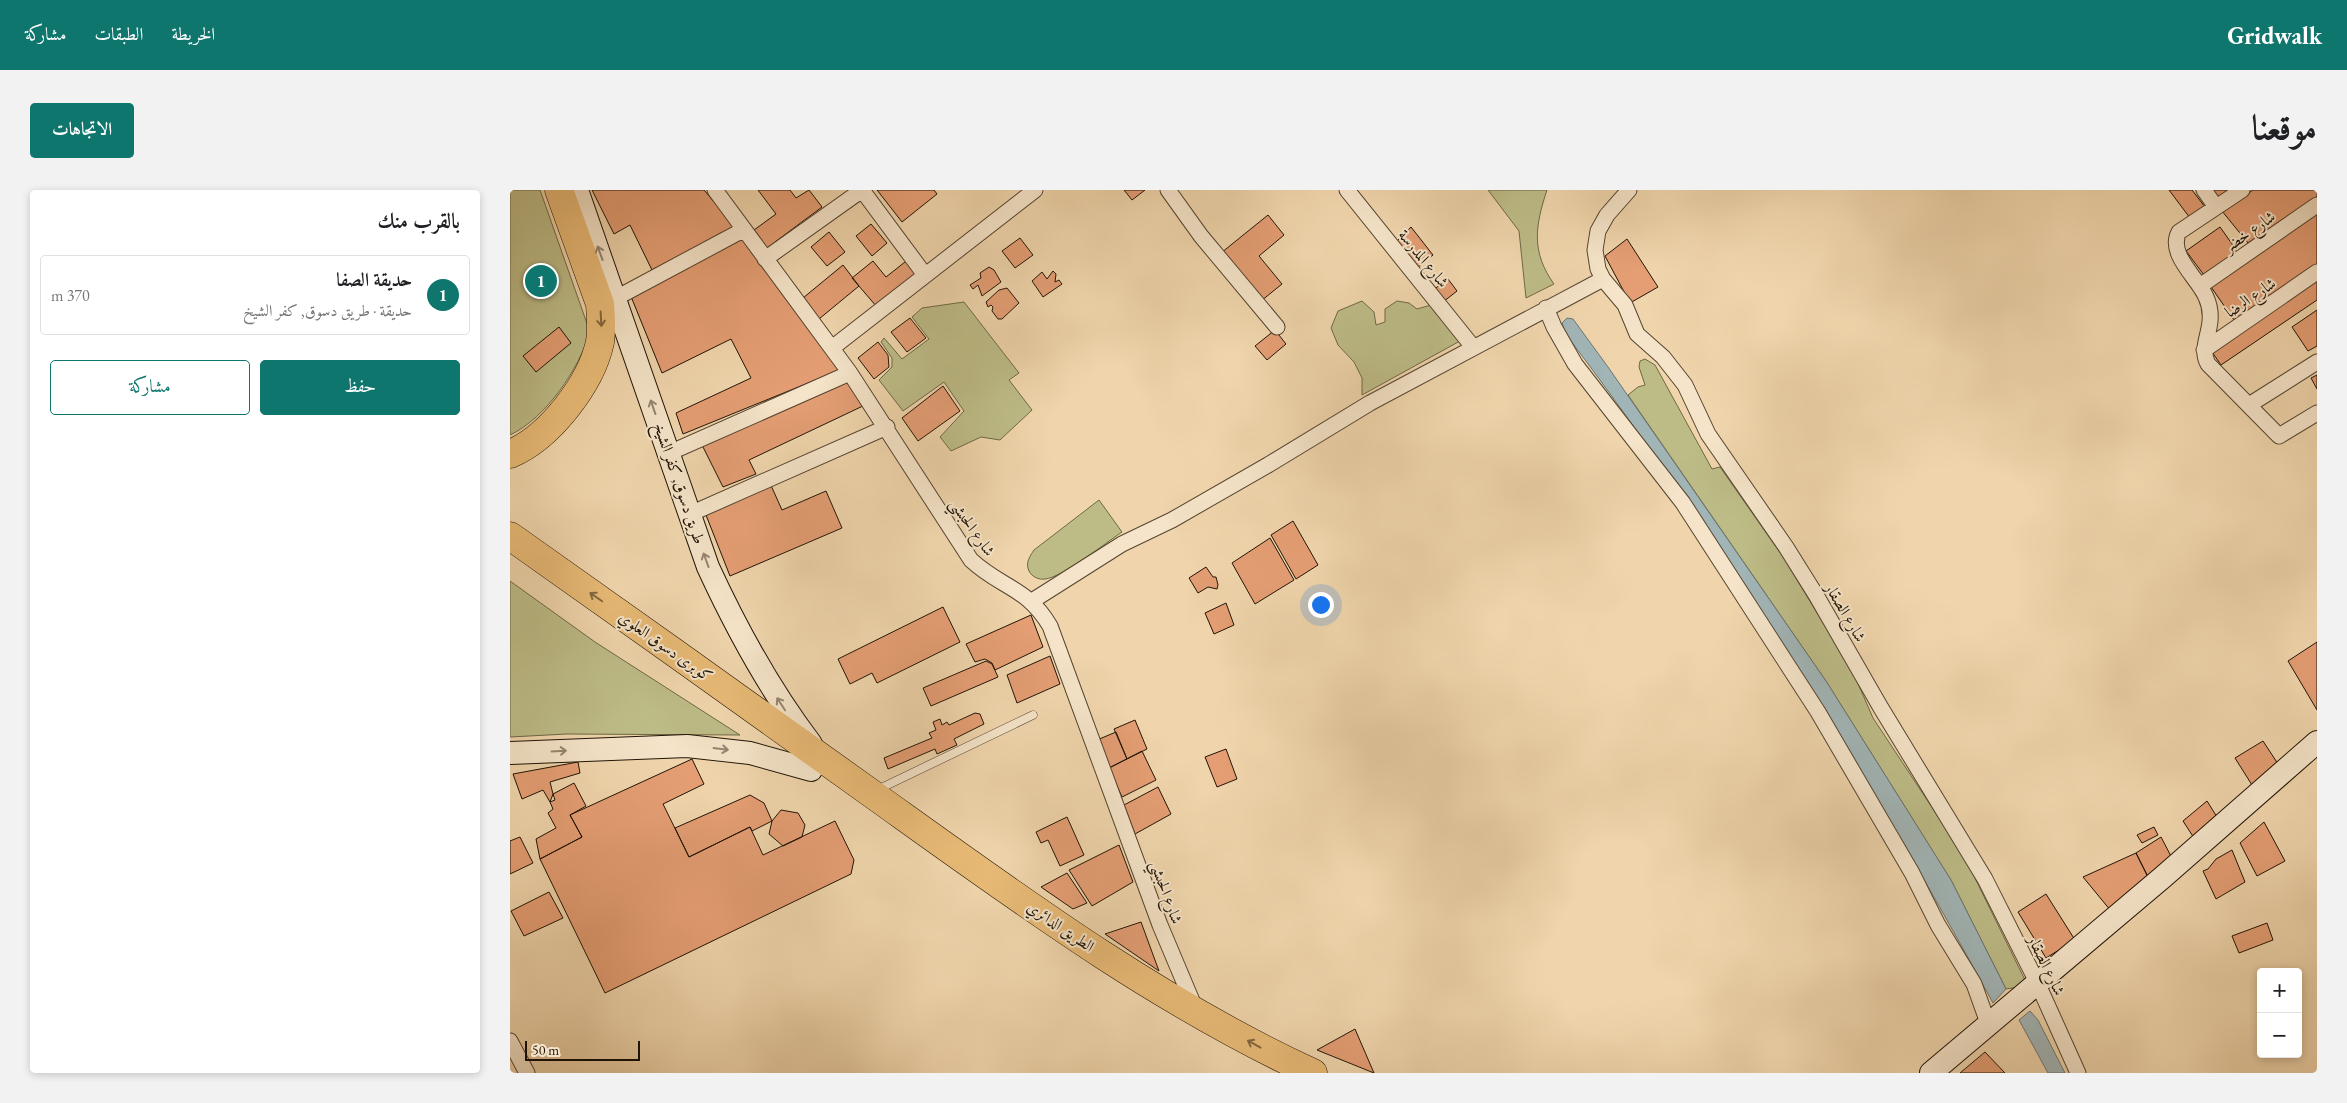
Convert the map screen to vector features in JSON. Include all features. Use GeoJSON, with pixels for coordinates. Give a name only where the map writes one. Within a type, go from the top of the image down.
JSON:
{"type":"FeatureCollection","features":[{"type":"Feature","properties":{"kind":"highway"},"geometry":{"type":"LineString","coordinates":[[510,454],[530,444],[554,423],[585,377],[594,360],[600,342],[602,323],[600,304],[559,190]]}},
{"type":"Feature","properties":{"kind":"highway","name":"كوبرى دسوق العلوي"},"geometry":{"type":"LineString","coordinates":[[510,536],[816,764]]}},
{"type":"Feature","properties":{"kind":"highway","name":"كوبرى دسوق العلوي"},"geometry":{"type":"LineString","coordinates":[[510,559],[816,764]]}},
{"type":"Feature","properties":{"kind":"highway","name":"الطريق الدائري"},"geometry":{"type":"LineString","coordinates":[[816,764],[871,793],[1031,906],[1198,1012],[1276,1056],[1313,1073]]}},
{"type":"Feature","properties":{"kind":"highway","name":"الطريق الدائري"},"geometry":{"type":"LineString","coordinates":[[816,764],[1066,950],[1196,1033],[1272,1073]]}},
{"type":"Feature","properties":{"kind":"main road","name":"طريق دسوق, كفر الشيخ"},"geometry":{"type":"LineString","coordinates":[[577,190],[708,567],[731,617],[753,658],[816,764]]}},
{"type":"Feature","properties":{"kind":"main road"},"geometry":{"type":"LineString","coordinates":[[1931,1073],[1992,1019],[2163,877],[2317,742]]}},
{"type":"Feature","properties":{"kind":"main road"},"geometry":{"type":"LineString","coordinates":[[510,754],[687,746],[750,753],[816,764]]}},
{"type":"Feature","properties":{"kind":"street","name":"شارع الحبشي"},"geometry":{"type":"LineString","coordinates":[[715,190],[850,373],[887,427],[971,560],[982,570],[1021,592],[1032,602],[1050,626],[1160,925],[1198,1012]]}},
{"type":"Feature","properties":{"kind":"street"},"geometry":{"type":"LineString","coordinates":[[765,259],[862,190],[926,275]]}},
{"type":"Feature","properties":{"kind":"street"},"geometry":{"type":"LineString","coordinates":[[832,348],[1035,190]]}},
{"type":"Feature","properties":{"kind":"street"},"geometry":{"type":"LineString","coordinates":[[1168,190],[1201,236],[1276,327]]}},
{"type":"Feature","properties":{"kind":"street","name":"شارع المدرسة"},"geometry":{"type":"LineString","coordinates":[[1347,190],[1473,347]]}},
{"type":"Feature","properties":{"kind":"street","name":"شارع الصقار"},"geometry":{"type":"LineString","coordinates":[[1629,190],[1607,215],[1598,231],[1595,250],[1598,269],[1603,279],[1625,305],[1637,334],[1663,356],[1685,384],[1708,434],[1792,555],[1881,708],[1985,879],[2034,985],[2078,1073]]}},
{"type":"Feature","properties":{"kind":"street"},"geometry":{"type":"LineString","coordinates":[[2204,190],[2216,207]]}},
{"type":"Feature","properties":{"kind":"street"},"geometry":{"type":"LineString","coordinates":[[2242,190],[2179,232],[2176,238],[2178,253],[2206,295],[2211,314],[2209,334],[2204,350],[2208,364],[2280,436],[2317,413]]}},
{"type":"Feature","properties":{"kind":"street","name":"شارع خضر"},"geometry":{"type":"LineString","coordinates":[[2200,286],[2317,205]]}},
{"type":"Feature","properties":{"kind":"street"},"geometry":{"type":"LineString","coordinates":[[616,298],[743,230]]}},
{"type":"Feature","properties":{"kind":"street","name":"شارع الرضا"},"geometry":{"type":"LineString","coordinates":[[2204,350],[2317,272]]}},
{"type":"Feature","properties":{"kind":"street"},"geometry":{"type":"LineString","coordinates":[[1032,602],[1122,544],[1172,520],[1370,403],[1603,279]]}},
{"type":"Feature","properties":{"kind":"street"},"geometry":{"type":"LineString","coordinates":[[1546,308],[1560,340],[1574,364],[1683,503],[1818,712],[1912,872],[1938,925],[1971,978],[1982,1003],[1992,1019]]}},
{"type":"Feature","properties":{"kind":"street"},"geometry":{"type":"LineString","coordinates":[[2249,405],[2317,362]]}},
{"type":"Feature","properties":{"kind":"street"},"geometry":{"type":"LineString","coordinates":[[669,453],[850,373]]}},
{"type":"Feature","properties":{"kind":"street"},"geometry":{"type":"LineString","coordinates":[[690,514],[887,427]]}},
{"type":"Feature","properties":{"kind":"street"},"geometry":{"type":"LineString","coordinates":[[510,1041],[527,1073]]}},
{"type":"Feature","properties":{"kind":"lane"},"geometry":{"type":"LineString","coordinates":[[871,793],[1033,715]]}},
{"type":"Feature","properties":{"kind":"shaded area"},"geometry":{"type":"Polygon","coordinates":[[[510,190],[540,190],[590,332],[578,361],[559,391],[536,417],[510,435],[510,190]]]}},
{"type":"Feature","properties":{"kind":"shaded area"},"geometry":{"type":"Polygon","coordinates":[[[1488,190],[1547,190],[1540,215],[1537,239],[1542,261],[1554,284],[1526,298],[1519,231],[1488,190]]]}},
{"type":"Feature","properties":{"kind":"shaded area"},"geometry":{"type":"Polygon","coordinates":[[[1362,301],[1374,312],[1376,325],[1385,322],[1385,309],[1397,301],[1409,303],[1417,309],[1431,305],[1460,341],[1362,395],[1362,378],[1354,362],[1338,345],[1331,328],[1338,311],[1362,301]]]}},
{"type":"Feature","properties":{"kind":"shaded area"},"geometry":{"type":"Polygon","coordinates":[[[964,302],[1019,373],[1009,380],[1032,410],[1000,440],[981,437],[951,451],[940,437],[964,411],[944,382],[903,411],[879,380],[892,367],[892,358],[881,342],[884,338],[902,359],[929,339],[912,317],[922,308],[964,302]]]}},
{"type":"Feature","properties":{"kind":"shaded area"},"geometry":{"type":"Polygon","coordinates":[[[1567,318],[1573,319],[1608,367],[1826,681],[1951,880],[2006,989],[1993,1003],[1945,916],[1844,745],[1791,660],[1682,494],[1565,333],[1562,323],[1567,318]]]}},
{"type":"Feature","properties":{"kind":"shaded area"},"geometry":{"type":"Polygon","coordinates":[[[1645,359],[1655,365],[1712,469],[1720,467],[1783,557],[1853,672],[1873,718],[1971,870],[2026,982],[2019,987],[2006,989],[1951,880],[1826,681],[1628,395],[1638,387],[1645,385],[1639,367],[1640,361],[1645,359]]]}},
{"type":"Feature","properties":{"kind":"shaded area"},"geometry":{"type":"Polygon","coordinates":[[[1099,500],[1122,532],[1062,573],[1043,579],[1032,575],[1029,571],[1028,560],[1034,550],[1099,500]]]}},
{"type":"Feature","properties":{"kind":"shaded area"},"geometry":{"type":"Polygon","coordinates":[[[510,581],[595,642],[740,735],[567,734],[510,737],[510,581]]]}},
{"type":"Feature","properties":{"kind":"shaded area"},"geometry":{"type":"Polygon","coordinates":[[[2030,1011],[2038,1020],[2065,1073],[2048,1073],[2019,1020],[2030,1011]]]}},
{"type":"Feature","properties":{"kind":"building"},"geometry":{"type":"Polygon","coordinates":[[[592,190],[704,190],[735,227],[652,270],[630,225],[614,234],[592,190]]]}},
{"type":"Feature","properties":{"kind":"building"},"geometry":{"type":"Polygon","coordinates":[[[758,190],[790,190],[796,198],[809,190],[822,207],[767,248],[754,230],[776,214],[758,190]]]}},
{"type":"Feature","properties":{"kind":"building"},"geometry":{"type":"Polygon","coordinates":[[[877,190],[934,190],[937,194],[902,222],[877,190]]]}},
{"type":"Feature","properties":{"kind":"building"},"geometry":{"type":"Polygon","coordinates":[[[1124,190],[1145,190],[1132,200],[1124,190]]]}},
{"type":"Feature","properties":{"kind":"building"},"geometry":{"type":"Polygon","coordinates":[[[2169,190],[2192,190],[2208,211],[2193,222],[2169,190]]]}},
{"type":"Feature","properties":{"kind":"building"},"geometry":{"type":"Polygon","coordinates":[[[2209,190],[2232,190],[2217,200],[2209,190]]]}},
{"type":"Feature","properties":{"kind":"building"},"geometry":{"type":"Polygon","coordinates":[[[2253,190],[2317,190],[2317,197],[2248,243],[2222,211],[2253,190]]]}},
{"type":"Feature","properties":{"kind":"building"},"geometry":{"type":"Polygon","coordinates":[[[2317,210],[2317,267],[2236,323],[2209,284],[2317,210]]]}},
{"type":"Feature","properties":{"kind":"building"},"geometry":{"type":"Polygon","coordinates":[[[1268,215],[1284,235],[1259,256],[1282,284],[1261,301],[1221,253],[1268,215]]]}},
{"type":"Feature","properties":{"kind":"building"},"geometry":{"type":"Polygon","coordinates":[[[871,224],[887,243],[872,256],[856,236],[871,224]]]}},
{"type":"Feature","properties":{"kind":"building"},"geometry":{"type":"Polygon","coordinates":[[[1411,227],[1433,255],[1417,268],[1396,242],[1411,227]]]}},
{"type":"Feature","properties":{"kind":"building"},"geometry":{"type":"Polygon","coordinates":[[[2220,227],[2237,251],[2204,275],[2186,251],[2220,227]]]}},
{"type":"Feature","properties":{"kind":"building"},"geometry":{"type":"Polygon","coordinates":[[[829,232],[845,252],[827,266],[811,247],[829,232]]]}},
{"type":"Feature","properties":{"kind":"building"},"geometry":{"type":"Polygon","coordinates":[[[740,235],[840,370],[683,434],[676,413],[751,378],[731,339],[662,373],[630,294],[740,235]]]}},
{"type":"Feature","properties":{"kind":"building"},"geometry":{"type":"Polygon","coordinates":[[[1020,238],[1033,255],[1015,268],[1002,251],[1020,238]]]}},
{"type":"Feature","properties":{"kind":"building"},"geometry":{"type":"Polygon","coordinates":[[[1627,239],[1658,287],[1630,303],[1605,256],[1627,239]]]}},
{"type":"Feature","properties":{"kind":"building"},"geometry":{"type":"Polygon","coordinates":[[[910,258],[920,274],[877,307],[852,278],[873,261],[886,277],[910,258]]]}},
{"type":"Feature","properties":{"kind":"building"},"geometry":{"type":"Polygon","coordinates":[[[843,265],[859,286],[819,319],[803,298],[843,265]]]}},
{"type":"Feature","properties":{"kind":"building"},"geometry":{"type":"Polygon","coordinates":[[[989,267],[994,270],[1001,282],[982,296],[978,285],[973,289],[970,285],[981,278],[980,273],[989,267]]]}},
{"type":"Feature","properties":{"kind":"building"},"geometry":{"type":"Polygon","coordinates":[[[1053,271],[1056,274],[1055,282],[1059,280],[1062,284],[1043,297],[1032,281],[1042,272],[1047,279],[1053,271]]]}},
{"type":"Feature","properties":{"kind":"building"},"geometry":{"type":"Polygon","coordinates":[[[1448,279],[1457,291],[1443,302],[1433,290],[1448,279]]]}},
{"type":"Feature","properties":{"kind":"building"},"geometry":{"type":"Polygon","coordinates":[[[2317,281],[2317,300],[2221,365],[2212,352],[2317,281]]]}},
{"type":"Feature","properties":{"kind":"building"},"geometry":{"type":"Polygon","coordinates":[[[1007,288],[1019,303],[1002,319],[998,319],[992,311],[993,307],[991,305],[988,307],[986,302],[999,290],[1007,288]]]}},
{"type":"Feature","properties":{"kind":"building"},"geometry":{"type":"Polygon","coordinates":[[[2317,310],[2317,346],[2308,351],[2292,327],[2317,310]]]}},
{"type":"Feature","properties":{"kind":"building"},"geometry":{"type":"Polygon","coordinates":[[[910,318],[926,338],[907,352],[891,332],[910,318]]]}},
{"type":"Feature","properties":{"kind":"building"},"geometry":{"type":"Polygon","coordinates":[[[559,327],[571,343],[536,372],[523,356],[559,327]]]}},
{"type":"Feature","properties":{"kind":"building"},"geometry":{"type":"Polygon","coordinates":[[[1275,330],[1286,344],[1267,360],[1255,346],[1275,330]]]}},
{"type":"Feature","properties":{"kind":"building"},"geometry":{"type":"Polygon","coordinates":[[[878,342],[888,355],[889,367],[874,379],[858,358],[878,342]]]}},
{"type":"Feature","properties":{"kind":"building"},"geometry":{"type":"Polygon","coordinates":[[[2317,375],[2317,389],[2311,378],[2317,375]]]}},
{"type":"Feature","properties":{"kind":"building"},"geometry":{"type":"Polygon","coordinates":[[[847,382],[865,405],[749,460],[756,474],[723,487],[701,443],[847,382]]]}},
{"type":"Feature","properties":{"kind":"building"},"geometry":{"type":"Polygon","coordinates":[[[943,386],[960,411],[918,441],[902,418],[943,386]]]}},
{"type":"Feature","properties":{"kind":"building"},"geometry":{"type":"Polygon","coordinates":[[[769,481],[782,510],[826,491],[842,528],[730,576],[704,510],[769,481]]]}},
{"type":"Feature","properties":{"kind":"building"},"geometry":{"type":"Polygon","coordinates":[[[1293,521],[1318,565],[1296,579],[1271,535],[1293,521]]]}},
{"type":"Feature","properties":{"kind":"building"},"geometry":{"type":"Polygon","coordinates":[[[1270,538],[1294,580],[1255,604],[1232,563],[1270,538]]]}},
{"type":"Feature","properties":{"kind":"building"},"geometry":{"type":"Polygon","coordinates":[[[1206,567],[1213,577],[1216,577],[1217,589],[1208,587],[1198,593],[1189,578],[1206,567]]]}},
{"type":"Feature","properties":{"kind":"building"},"geometry":{"type":"Polygon","coordinates":[[[1226,603],[1234,625],[1214,634],[1205,613],[1226,603]]]}},
{"type":"Feature","properties":{"kind":"building"},"geometry":{"type":"Polygon","coordinates":[[[943,607],[960,642],[877,683],[872,673],[850,684],[838,659],[943,607]]]}},
{"type":"Feature","properties":{"kind":"building"},"geometry":{"type":"Polygon","coordinates":[[[1031,615],[1043,647],[995,670],[992,663],[985,659],[975,662],[966,644],[1031,615]]]}},
{"type":"Feature","properties":{"kind":"building"},"geometry":{"type":"Polygon","coordinates":[[[2317,642],[2317,710],[2288,661],[2317,642]]]}},
{"type":"Feature","properties":{"kind":"building"},"geometry":{"type":"Polygon","coordinates":[[[1050,656],[1060,684],[1017,703],[1007,675],[1050,656]]]}},
{"type":"Feature","properties":{"kind":"building"},"geometry":{"type":"Polygon","coordinates":[[[986,661],[992,664],[998,677],[931,706],[923,688],[986,661]]]}},
{"type":"Feature","properties":{"kind":"building"},"geometry":{"type":"Polygon","coordinates":[[[975,713],[980,714],[984,724],[954,739],[957,745],[937,754],[935,749],[888,769],[884,758],[932,738],[929,733],[936,730],[933,722],[940,719],[942,725],[947,722],[949,725],[975,713]]]}},
{"type":"Feature","properties":{"kind":"building"},"geometry":{"type":"Polygon","coordinates":[[[1135,720],[1147,749],[1127,759],[1114,729],[1135,720]]]}},
{"type":"Feature","properties":{"kind":"building"},"geometry":{"type":"Polygon","coordinates":[[[1116,732],[1127,759],[1109,768],[1097,740],[1116,732]]]}},
{"type":"Feature","properties":{"kind":"building"},"geometry":{"type":"Polygon","coordinates":[[[2263,741],[2280,767],[2252,785],[2235,758],[2263,741]]]}},
{"type":"Feature","properties":{"kind":"building"},"geometry":{"type":"Polygon","coordinates":[[[1226,749],[1237,779],[1217,787],[1205,757],[1226,749]]]}},
{"type":"Feature","properties":{"kind":"building"},"geometry":{"type":"Polygon","coordinates":[[[1142,751],[1156,780],[1122,797],[1109,768],[1142,751]]]}},
{"type":"Feature","properties":{"kind":"building"},"geometry":{"type":"Polygon","coordinates":[[[692,759],[704,784],[663,804],[689,857],[750,827],[763,855],[835,821],[854,860],[851,874],[605,993],[540,859],[582,837],[570,815],[692,759]]]}},
{"type":"Feature","properties":{"kind":"building"},"geometry":{"type":"Polygon","coordinates":[[[578,762],[580,773],[550,782],[553,794],[550,802],[543,790],[522,799],[513,774],[578,762]]]}},
{"type":"Feature","properties":{"kind":"building"},"geometry":{"type":"Polygon","coordinates":[[[574,783],[586,806],[570,815],[582,837],[540,859],[536,839],[556,828],[548,813],[553,809],[550,802],[555,800],[553,794],[574,783]]]}},
{"type":"Feature","properties":{"kind":"building"},"geometry":{"type":"Polygon","coordinates":[[[1158,787],[1171,814],[1135,834],[1124,805],[1158,787]]]}},
{"type":"Feature","properties":{"kind":"building"},"geometry":{"type":"Polygon","coordinates":[[[750,795],[764,803],[772,821],[752,831],[750,827],[689,857],[675,828],[750,795]]]}},
{"type":"Feature","properties":{"kind":"building"},"geometry":{"type":"Polygon","coordinates":[[[2207,801],[2217,817],[2194,838],[2183,821],[2207,801]]]}},
{"type":"Feature","properties":{"kind":"building"},"geometry":{"type":"Polygon","coordinates":[[[781,810],[798,813],[805,825],[802,837],[783,846],[769,834],[772,821],[781,810]]]}},
{"type":"Feature","properties":{"kind":"building"},"geometry":{"type":"Polygon","coordinates":[[[1067,817],[1084,855],[1060,866],[1048,840],[1041,843],[1036,832],[1067,817]]]}},
{"type":"Feature","properties":{"kind":"building"},"geometry":{"type":"Polygon","coordinates":[[[2264,822],[2285,861],[2257,876],[2240,843],[2264,822]]]}},
{"type":"Feature","properties":{"kind":"building"},"geometry":{"type":"Polygon","coordinates":[[[2154,827],[2158,835],[2142,843],[2137,835],[2154,827]]]}},
{"type":"Feature","properties":{"kind":"building"},"geometry":{"type":"Polygon","coordinates":[[[520,837],[533,863],[510,874],[510,841],[520,837]]]}},
{"type":"Feature","properties":{"kind":"building"},"geometry":{"type":"Polygon","coordinates":[[[2161,837],[2173,860],[2150,881],[2136,853],[2161,837]]]}},
{"type":"Feature","properties":{"kind":"building"},"geometry":{"type":"Polygon","coordinates":[[[1119,845],[1133,882],[1092,906],[1069,870],[1119,845]]]}},
{"type":"Feature","properties":{"kind":"building"},"geometry":{"type":"Polygon","coordinates":[[[2232,850],[2245,882],[2216,899],[2203,871],[2208,869],[2216,859],[2232,850]]]}},
{"type":"Feature","properties":{"kind":"building"},"geometry":{"type":"Polygon","coordinates":[[[2136,853],[2150,881],[2111,911],[2083,877],[2136,853]]]}},
{"type":"Feature","properties":{"kind":"building"},"geometry":{"type":"Polygon","coordinates":[[[1067,873],[1087,903],[1073,909],[1041,887],[1067,873]]]}},
{"type":"Feature","properties":{"kind":"building"},"geometry":{"type":"Polygon","coordinates":[[[549,892],[563,918],[524,936],[511,911],[549,892]]]}},
{"type":"Feature","properties":{"kind":"building"},"geometry":{"type":"Polygon","coordinates":[[[2046,894],[2075,940],[2046,958],[2018,912],[2046,894]]]}},
{"type":"Feature","properties":{"kind":"building"},"geometry":{"type":"Polygon","coordinates":[[[1141,922],[1159,971],[1105,934],[1141,922]]]}},
{"type":"Feature","properties":{"kind":"building"},"geometry":{"type":"Polygon","coordinates":[[[2267,923],[2273,940],[2239,953],[2232,936],[2267,923]]]}},
{"type":"Feature","properties":{"kind":"building"},"geometry":{"type":"Polygon","coordinates":[[[1355,1029],[1374,1073],[1317,1050],[1355,1029]]]}},
{"type":"Feature","properties":{"kind":"building"},"geometry":{"type":"Polygon","coordinates":[[[1985,1052],[2005,1073],[1960,1073],[1985,1052]]]}},
{"type":"Feature","properties":{"kind":"place","name":"حديقة الصفا"},"geometry":{"type":"Point","coordinates":[541,281]}}]}
